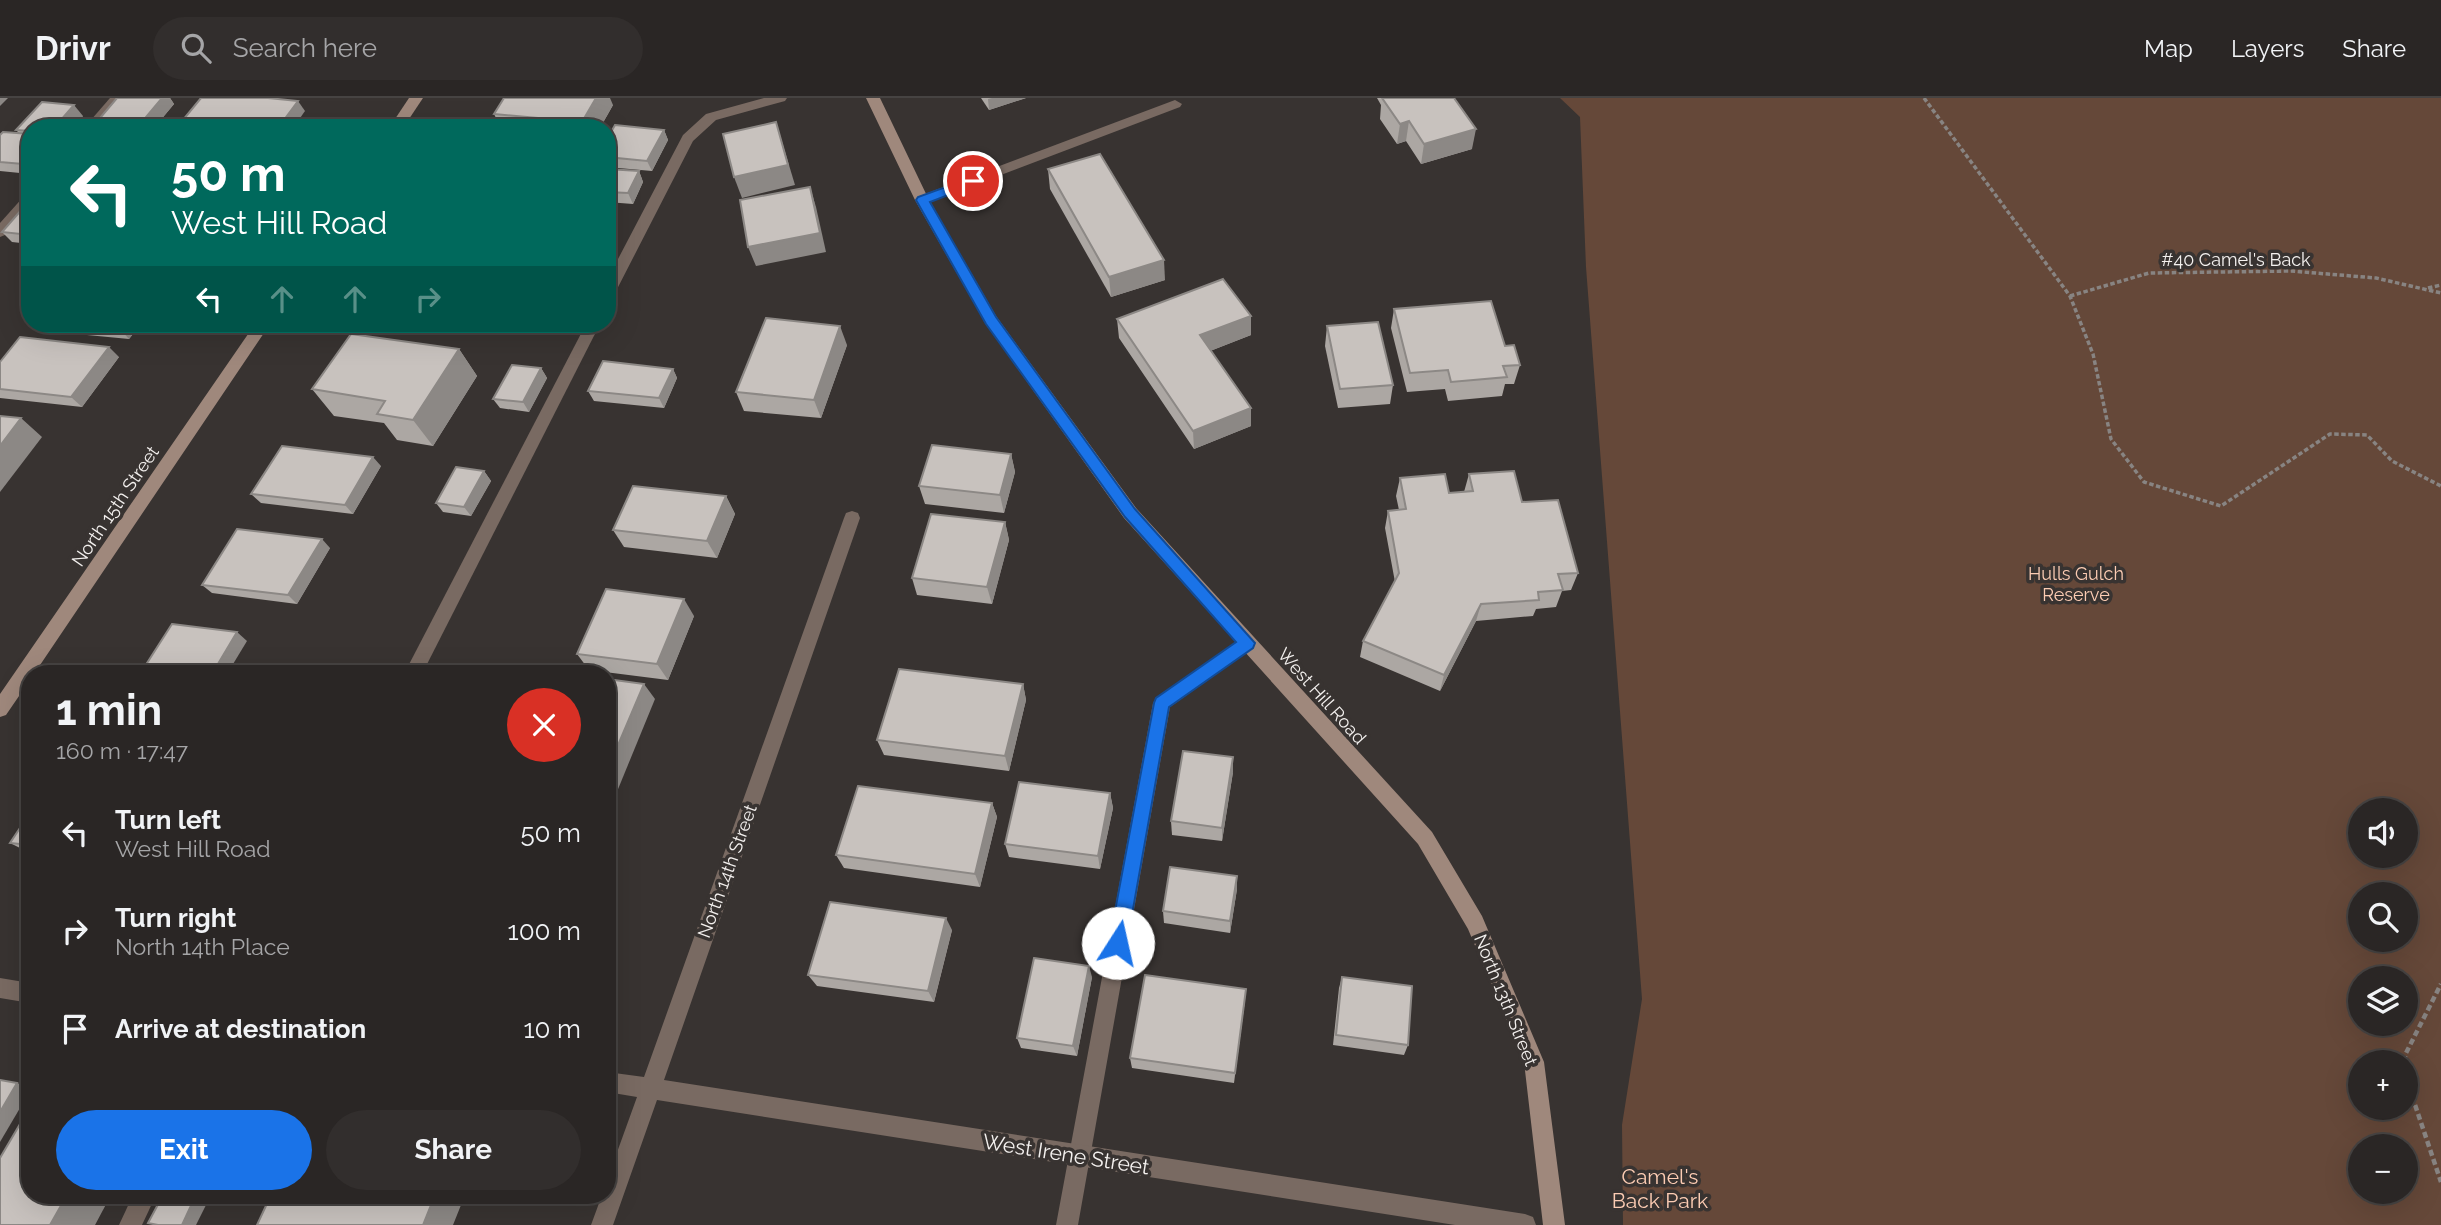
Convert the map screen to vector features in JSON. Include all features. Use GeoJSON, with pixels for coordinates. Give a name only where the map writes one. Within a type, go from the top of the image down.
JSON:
{"type":"FeatureCollection","features":[{"type":"Feature","properties":{"kind":"street"},"geometry":{"type":"LineString","coordinates":[[99,119],[117,98]]}},
{"type":"Feature","properties":{"kind":"street"},"geometry":{"type":"LineString","coordinates":[[402,119],[416,98]]}},
{"type":"Feature","properties":{"kind":"street"},"geometry":{"type":"LineString","coordinates":[[616,278],[688,138],[711,117],[780,98]]}},
{"type":"Feature","properties":{"kind":"street","name":"West Hill Road"},"geometry":{"type":"LineString","coordinates":[[873,98],[922,200],[991,320],[1130,513],[1425,838],[1464,903]]}},
{"type":"Feature","properties":{"kind":"street"},"geometry":{"type":"LineString","coordinates":[[922,200],[1175,101]]}},
{"type":"Feature","properties":{"kind":"street"},"geometry":{"type":"LineString","coordinates":[[0,232],[21,208]]}},
{"type":"Feature","properties":{"kind":"street","name":"North 15th Street"},"geometry":{"type":"LineString","coordinates":[[30,665],[257,333]]}},
{"type":"Feature","properties":{"kind":"street"},"geometry":{"type":"LineString","coordinates":[[418,665],[588,333]]}},
{"type":"Feature","properties":{"kind":"street","name":"North 14th Street"},"geometry":{"type":"LineString","coordinates":[[616,1185],[852,518]]}},
{"type":"Feature","properties":{"kind":"street"},"geometry":{"type":"LineString","coordinates":[[1067,1225],[1162,703],[1247,643]]}},
{"type":"Feature","properties":{"kind":"street","name":"North 15th Street"},"geometry":{"type":"LineString","coordinates":[[0,709],[21,678]]}},
{"type":"Feature","properties":{"kind":"street","name":"North 13th Street"},"geometry":{"type":"LineString","coordinates":[[1464,903],[1534,1062],[1554,1225]]}},
{"type":"Feature","properties":{"kind":"street"},"geometry":{"type":"LineString","coordinates":[[0,988],[21,992]]}},
{"type":"Feature","properties":{"kind":"street","name":"West Irene Street"},"geometry":{"type":"LineString","coordinates":[[616,1083],[1525,1225]]}},
{"type":"Feature","properties":{"kind":"street"},"geometry":{"type":"LineString","coordinates":[[130,1225],[140,1204]]}},
{"type":"Feature","properties":{"kind":"street","name":"North 14th Street"},"geometry":{"type":"LineString","coordinates":[[602,1225],[609,1204]]}},
{"type":"Feature","properties":{"kind":"path"},"geometry":{"type":"LineString","coordinates":[[1924,98],[2070,296],[2093,354],[2111,439],[2144,481],[2221,506],[2330,434],[2367,435],[2392,461],[2441,486]]}},
{"type":"Feature","properties":{"kind":"path","name":"#40 Camel's Back"},"geometry":{"type":"LineString","coordinates":[[2070,296],[2149,273],[2291,271],[2376,278],[2441,293]]}},
{"type":"Feature","properties":{"kind":"path"},"geometry":{"type":"LineString","coordinates":[[2425,289],[2441,285]]}},
{"type":"Feature","properties":{"kind":"path"},"geometry":{"type":"LineString","coordinates":[[2408,1050],[2441,984]]}},
{"type":"Feature","properties":{"kind":"path"},"geometry":{"type":"LineString","coordinates":[[2418,1114],[2441,1182]]}},
{"type":"Feature","properties":{"kind":"green space","name":"Hulls Gulch Reserve"},"geometry":{"type":"Polygon","coordinates":[[[1560,98],[2441,98],[2441,1225],[1623,1225],[1622,1125],[1642,999],[1586,267],[1580,117],[1560,98]]]}},
{"type":"Feature","properties":{"kind":"building"},"geometry":{"type":"Polygon","coordinates":[[[117,98],[162,98],[144,119],[100,118],[117,98]]]}},
{"type":"Feature","properties":{"kind":"building"},"geometry":{"type":"Polygon","coordinates":[[[201,98],[298,101],[285,119],[184,119],[201,98]]]}},
{"type":"Feature","properties":{"kind":"building"},"geometry":{"type":"Polygon","coordinates":[[[504,98],[596,98],[584,119],[494,114],[504,98]]]}},
{"type":"Feature","properties":{"kind":"building"},"geometry":{"type":"Polygon","coordinates":[[[1382,98],[1454,98],[1476,129],[1424,144],[1409,121],[1400,124],[1382,98]]]}},
{"type":"Feature","properties":{"kind":"building"},"geometry":{"type":"Polygon","coordinates":[[[42,102],[74,105],[62,119],[26,119],[42,102]]]}},
{"type":"Feature","properties":{"kind":"building"},"geometry":{"type":"Polygon","coordinates":[[[776,122],[788,165],[734,177],[723,134],[776,122]]]}},
{"type":"Feature","properties":{"kind":"building"},"geometry":{"type":"Polygon","coordinates":[[[616,125],[664,130],[647,161],[616,158],[616,125]]]}},
{"type":"Feature","properties":{"kind":"building"},"geometry":{"type":"Polygon","coordinates":[[[3,132],[21,133],[21,164],[0,162],[0,135],[3,132]]]}},
{"type":"Feature","properties":{"kind":"building"},"geometry":{"type":"Polygon","coordinates":[[[1100,154],[1164,260],[1109,277],[1048,169],[1100,154]]]}},
{"type":"Feature","properties":{"kind":"building"},"geometry":{"type":"Polygon","coordinates":[[[616,170],[639,171],[628,193],[616,192],[616,170]]]}},
{"type":"Feature","properties":{"kind":"building"},"geometry":{"type":"Polygon","coordinates":[[[810,187],[820,233],[748,247],[740,200],[810,187]]]}},
{"type":"Feature","properties":{"kind":"building"},"geometry":{"type":"Polygon","coordinates":[[[21,210],[21,234],[2,232],[21,210]]]}},
{"type":"Feature","properties":{"kind":"building"},"geometry":{"type":"Polygon","coordinates":[[[1223,279],[1251,316],[1200,335],[1251,408],[1193,431],[1117,319],[1223,279]]]}},
{"type":"Feature","properties":{"kind":"building"},"geometry":{"type":"Polygon","coordinates":[[[1491,301],[1505,346],[1514,345],[1520,365],[1503,366],[1507,377],[1451,382],[1448,370],[1410,373],[1394,309],[1491,301]]]}},
{"type":"Feature","properties":{"kind":"building"},"geometry":{"type":"Polygon","coordinates":[[[766,318],[840,326],[814,400],[736,392],[766,318]]]}},
{"type":"Feature","properties":{"kind":"building"},"geometry":{"type":"Polygon","coordinates":[[[1378,322],[1393,385],[1340,389],[1327,326],[1378,322]]]}},
{"type":"Feature","properties":{"kind":"building"},"geometry":{"type":"Polygon","coordinates":[[[351,334],[459,349],[413,420],[377,414],[385,401],[312,389],[351,334]]]}},
{"type":"Feature","properties":{"kind":"building"},"geometry":{"type":"Polygon","coordinates":[[[20,337],[109,347],[71,397],[0,389],[0,362],[20,337]]]}},
{"type":"Feature","properties":{"kind":"building"},"geometry":{"type":"Polygon","coordinates":[[[603,361],[673,369],[659,398],[588,391],[603,361]]]}},
{"type":"Feature","properties":{"kind":"building"},"geometry":{"type":"Polygon","coordinates":[[[512,365],[541,368],[523,402],[493,399],[512,365]]]}},
{"type":"Feature","properties":{"kind":"building"},"geometry":{"type":"Polygon","coordinates":[[[0,416],[21,418],[0,446],[0,416]]]}},
{"type":"Feature","properties":{"kind":"building"},"geometry":{"type":"Polygon","coordinates":[[[932,445],[1011,454],[1000,495],[919,486],[932,445]]]}},
{"type":"Feature","properties":{"kind":"building"},"geometry":{"type":"Polygon","coordinates":[[[282,446],[373,457],[345,505],[251,494],[282,446]]]}},
{"type":"Feature","properties":{"kind":"building"},"geometry":{"type":"Polygon","coordinates":[[[456,467],[484,471],[464,507],[436,503],[456,467]]]}},
{"type":"Feature","properties":{"kind":"building"},"geometry":{"type":"Polygon","coordinates":[[[1514,471],[1522,502],[1558,500],[1578,573],[1558,574],[1563,590],[1538,592],[1539,600],[1481,604],[1444,675],[1363,641],[1399,573],[1388,511],[1406,509],[1400,478],[1445,474],[1449,493],[1473,491],[1469,474],[1514,471]]]}},
{"type":"Feature","properties":{"kind":"building"},"geometry":{"type":"Polygon","coordinates":[[[633,486],[726,496],[707,541],[613,530],[633,486]]]}},
{"type":"Feature","properties":{"kind":"building"},"geometry":{"type":"Polygon","coordinates":[[[931,514],[1005,522],[987,587],[912,578],[931,514]]]}},
{"type":"Feature","properties":{"kind":"building"},"geometry":{"type":"Polygon","coordinates":[[[237,529],[322,539],[288,595],[202,585],[237,529]]]}},
{"type":"Feature","properties":{"kind":"building"},"geometry":{"type":"Polygon","coordinates":[[[606,589],[684,599],[657,664],[577,654],[606,589]]]}},
{"type":"Feature","properties":{"kind":"building"},"geometry":{"type":"Polygon","coordinates":[[[172,624],[237,632],[217,665],[146,665],[172,624]]]}},
{"type":"Feature","properties":{"kind":"building"},"geometry":{"type":"Polygon","coordinates":[[[899,669],[1023,684],[1005,756],[877,740],[899,669]]]}},
{"type":"Feature","properties":{"kind":"building"},"geometry":{"type":"Polygon","coordinates":[[[616,680],[644,684],[616,750],[616,680]]]}},
{"type":"Feature","properties":{"kind":"building"},"geometry":{"type":"Polygon","coordinates":[[[1183,751],[1233,757],[1222,828],[1171,821],[1183,751]]]}},
{"type":"Feature","properties":{"kind":"building"},"geometry":{"type":"Polygon","coordinates":[[[1019,782],[1110,793],[1098,856],[1005,844],[1019,782]]]}},
{"type":"Feature","properties":{"kind":"building"},"geometry":{"type":"Polygon","coordinates":[[[858,786],[992,803],[975,874],[836,855],[858,786]]]}},
{"type":"Feature","properties":{"kind":"building"},"geometry":{"type":"Polygon","coordinates":[[[21,826],[21,844],[10,843],[21,826]]]}},
{"type":"Feature","properties":{"kind":"building"},"geometry":{"type":"Polygon","coordinates":[[[1170,867],[1237,876],[1230,921],[1163,911],[1170,867]]]}},
{"type":"Feature","properties":{"kind":"building"},"geometry":{"type":"Polygon","coordinates":[[[830,902],[946,918],[928,991],[808,975],[830,902]]]}},
{"type":"Feature","properties":{"kind":"building"},"geometry":{"type":"Polygon","coordinates":[[[1034,958],[1089,966],[1073,1046],[1017,1038],[1034,958]]]}},
{"type":"Feature","properties":{"kind":"building"},"geometry":{"type":"Polygon","coordinates":[[[1145,975],[1246,989],[1235,1073],[1130,1058],[1145,975]]]}},
{"type":"Feature","properties":{"kind":"building"},"geometry":{"type":"Polygon","coordinates":[[[1342,977],[1412,986],[1408,1045],[1336,1035],[1342,977]]]}},
{"type":"Feature","properties":{"kind":"building"},"geometry":{"type":"Polygon","coordinates":[[[0,1080],[17,1083],[0,1112],[0,1080]]]}},
{"type":"Feature","properties":{"kind":"building"},"geometry":{"type":"Polygon","coordinates":[[[21,1122],[21,1204],[62,1204],[50,1225],[0,1225],[0,1158],[21,1122]]]}},
{"type":"Feature","properties":{"kind":"building"},"geometry":{"type":"Polygon","coordinates":[[[158,1204],[192,1204],[182,1225],[148,1223],[158,1204]]]}},
{"type":"Feature","properties":{"kind":"building"},"geometry":{"type":"Polygon","coordinates":[[[267,1204],[431,1204],[423,1225],[257,1225],[267,1204]]]}},
{"type":"Feature","properties":{"kind":"route"},"geometry":{"type":"LineString","coordinates":[[973,181],[922,200],[991,320],[1130,513],[1247,643],[1162,703],[1118,943]]}},
{"type":"Feature","properties":{"kind":"park label","name":"Camel's Back Park"},"geometry":{"type":"Point","coordinates":[1660,1188]}}]}
